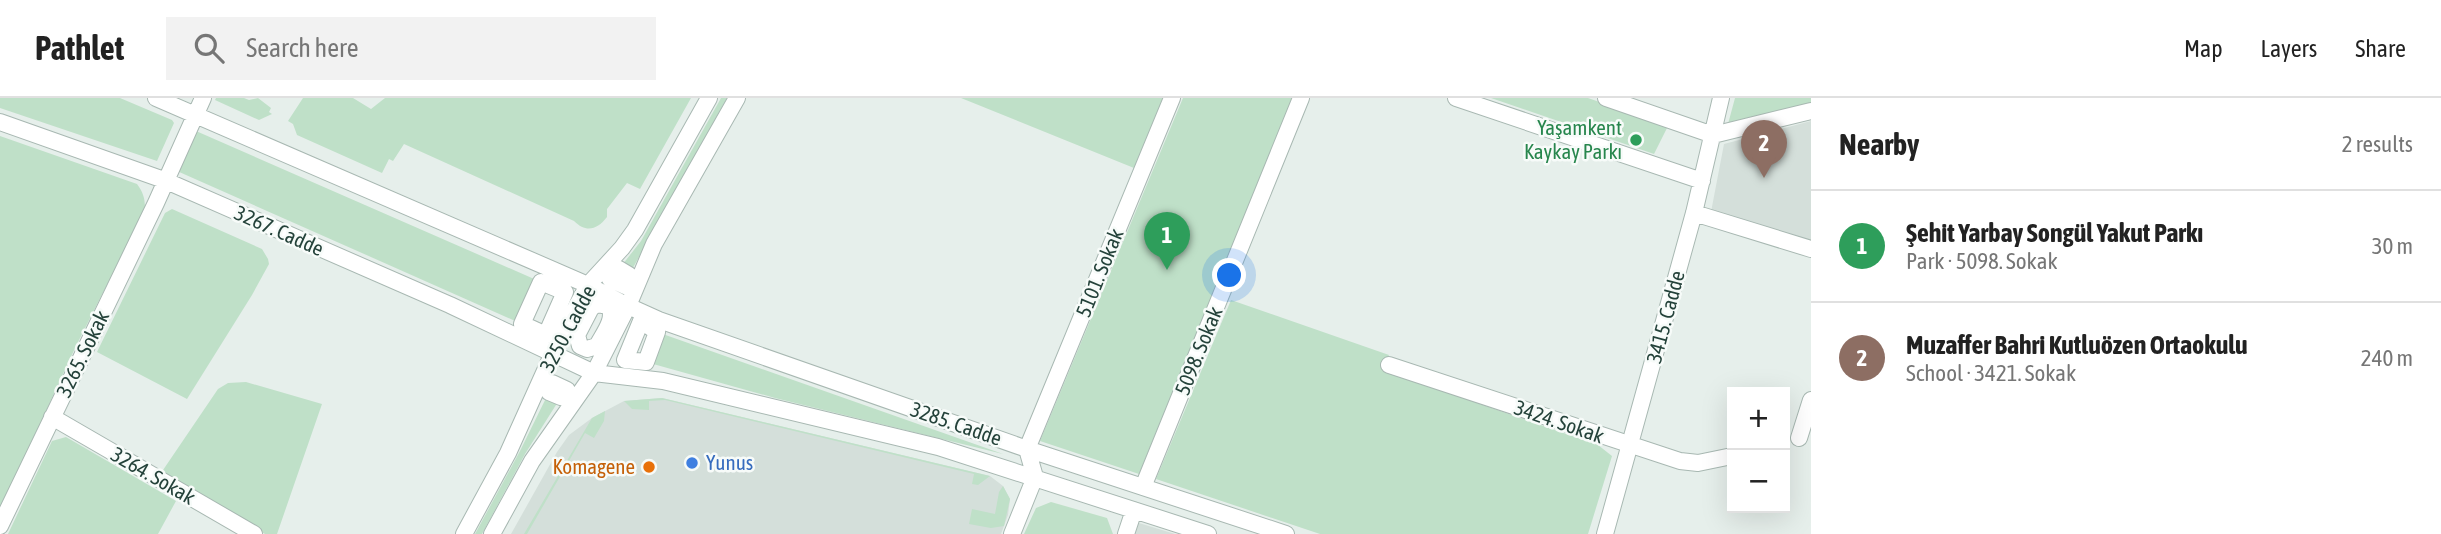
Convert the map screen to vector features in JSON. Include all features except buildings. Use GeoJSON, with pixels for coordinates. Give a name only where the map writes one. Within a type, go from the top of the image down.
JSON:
{"type":"FeatureCollection","features":[{"type":"Feature","properties":{"kind":"street"},"geometry":{"type":"LineString","coordinates":[[156,98],[588,285]]}},
{"type":"Feature","properties":{"kind":"street","name":"3265. Sokak"},"geometry":{"type":"LineString","coordinates":[[0,526],[156,202],[203,98]]}},
{"type":"Feature","properties":{"kind":"street","name":"3250. Cadde"},"geometry":{"type":"LineString","coordinates":[[464,534],[508,453],[552,354],[588,285],[635,230],[709,98]]}},
{"type":"Feature","properties":{"kind":"street","name":"3250. Cadde"},"geometry":{"type":"LineString","coordinates":[[492,534],[533,461],[594,373],[628,306],[654,244],[737,98]]}},
{"type":"Feature","properties":{"kind":"street","name":"5101. Sokak"},"geometry":{"type":"LineString","coordinates":[[1027,449],[1172,98]]}},
{"type":"Feature","properties":{"kind":"street","name":"5098. Sokak"},"geometry":{"type":"LineString","coordinates":[[1143,487],[1301,98]]}},
{"type":"Feature","properties":{"kind":"street"},"geometry":{"type":"LineString","coordinates":[[1456,98],[1702,181]]}},
{"type":"Feature","properties":{"kind":"street"},"geometry":{"type":"LineString","coordinates":[[1606,98],[1713,135],[1811,111]]}},
{"type":"Feature","properties":{"kind":"street","name":"3415. Cadde"},"geometry":{"type":"LineString","coordinates":[[1605,534],[1694,213],[1721,98]]}},
{"type":"Feature","properties":{"kind":"street","name":"3267. Cadde"},"geometry":{"type":"LineString","coordinates":[[0,122],[164,180],[450,305],[594,373]]}},
{"type":"Feature","properties":{"kind":"street"},"geometry":{"type":"LineString","coordinates":[[1694,213],[1811,249]]}},
{"type":"Feature","properties":{"kind":"street","name":"3285. Cadde"},"geometry":{"type":"LineString","coordinates":[[588,285],[659,320],[1027,449],[1286,534]]}},
{"type":"Feature","properties":{"kind":"street","name":"3424. Sokak"},"geometry":{"type":"LineString","coordinates":[[1389,365],[1680,461],[1698,463],[1727,457]]}},
{"type":"Feature","properties":{"kind":"street","name":"3285. Cadde"},"geometry":{"type":"LineString","coordinates":[[594,373],[663,381],[938,447],[1208,534]]}},
{"type":"Feature","properties":{"kind":"street"},"geometry":{"type":"LineString","coordinates":[[1798,438],[1811,400]]}},
{"type":"Feature","properties":{"kind":"street","name":"3264. Sokak"},"geometry":{"type":"LineString","coordinates":[[52,418],[254,534]]}},
{"type":"Feature","properties":{"kind":"street"},"geometry":{"type":"LineString","coordinates":[[1012,534],[1035,477],[1027,449]]}},
{"type":"Feature","properties":{"kind":"street"},"geometry":{"type":"LineString","coordinates":[[1126,534],[1134,510]]}},
{"type":"Feature","properties":{"kind":"shaded area"},"geometry":{"type":"Polygon","coordinates":[[[1811,121],[1811,243],[1711,212],[1724,144],[1811,121]]]}},
{"type":"Feature","properties":{"kind":"shaded area"},"geometry":{"type":"Polygon","coordinates":[[[662,398],[990,476],[1003,486],[1010,499],[1001,534],[511,534],[569,435],[592,418],[624,401],[662,398]]]}},
{"type":"Feature","properties":{"kind":"shaded area"},"geometry":{"type":"Polygon","coordinates":[[[1139,523],[1175,534],[1130,534],[1139,523]]]}},
{"type":"Feature","properties":{"kind":"green space"},"geometry":{"type":"Polygon","coordinates":[[[0,98],[120,98],[174,123],[157,161],[0,108],[0,98]]]}},
{"type":"Feature","properties":{"kind":"green space"},"geometry":{"type":"Polygon","coordinates":[[[258,98],[271,108],[269,112],[272,114],[259,120],[215,100],[258,98]]]}},
{"type":"Feature","properties":{"kind":"green space"},"geometry":{"type":"Polygon","coordinates":[[[303,98],[353,98],[371,109],[385,98],[691,98],[640,189],[627,183],[607,209],[607,217],[595,227],[587,228],[404,144],[393,161],[389,159],[382,173],[297,135],[293,124],[288,121],[303,98]]]}},
{"type":"Feature","properties":{"kind":"green space"},"geometry":{"type":"Polygon","coordinates":[[[721,98],[727,98],[629,275],[619,269],[641,241],[721,98]]]}},
{"type":"Feature","properties":{"kind":"green space"},"geometry":{"type":"Polygon","coordinates":[[[961,98],[1163,98],[1134,168],[961,98]]]}},
{"type":"Feature","properties":{"kind":"green space"},"geometry":{"type":"Polygon","coordinates":[[[1183,98],[1293,98],[1139,474],[1040,441],[1183,98]]]}},
{"type":"Feature","properties":{"kind":"green space","name":"Yaşamkent Kaykay Parkı"},"geometry":{"type":"Polygon","coordinates":[[[1491,98],[1588,98],[1668,126],[1654,154],[1491,98]]]}},
{"type":"Feature","properties":{"kind":"green space"},"geometry":{"type":"Polygon","coordinates":[[[1735,98],[1811,98],[1811,104],[1728,124],[1735,98]]]}},
{"type":"Feature","properties":{"kind":"green space"},"geometry":{"type":"Polygon","coordinates":[[[196,131],[541,282],[522,324],[177,171],[196,131]]]}},
{"type":"Feature","properties":{"kind":"green space"},"geometry":{"type":"Polygon","coordinates":[[[0,136],[137,184],[143,195],[145,209],[76,346],[0,510],[0,136]]]}},
{"type":"Feature","properties":{"kind":"green space"},"geometry":{"type":"Polygon","coordinates":[[[172,209],[262,249],[269,264],[187,399],[97,352],[165,213],[172,209]]]}},
{"type":"Feature","properties":{"kind":"green space"},"geometry":{"type":"Polygon","coordinates":[[[1231,300],[1389,355],[1382,370],[1598,445],[1612,456],[1588,534],[1320,534],[1156,479],[1231,300]]]}},
{"type":"Feature","properties":{"kind":"green space"},"geometry":{"type":"Polygon","coordinates":[[[657,332],[1003,454],[775,398],[646,362],[657,332]]]}},
{"type":"Feature","properties":{"kind":"green space"},"geometry":{"type":"Polygon","coordinates":[[[246,382],[322,404],[277,534],[265,534],[161,473],[218,389],[228,383],[246,382]]]}},
{"type":"Feature","properties":{"kind":"green space"},"geometry":{"type":"Polygon","coordinates":[[[549,392],[561,397],[525,454],[482,534],[475,534],[520,451],[549,392]]]}},
{"type":"Feature","properties":{"kind":"green space"},"geometry":{"type":"Polygon","coordinates":[[[662,398],[990,476],[978,485],[972,484],[974,474],[665,400],[649,401],[649,410],[632,409],[624,401],[662,398]]]}},
{"type":"Feature","properties":{"kind":"green space"},"geometry":{"type":"Polygon","coordinates":[[[605,411],[604,421],[594,438],[585,433],[527,534],[524,534],[592,418],[605,411]]]}},
{"type":"Feature","properties":{"kind":"green space"},"geometry":{"type":"Polygon","coordinates":[[[66,437],[176,501],[158,534],[8,534],[52,441],[66,437]]]}},
{"type":"Feature","properties":{"kind":"green space"},"geometry":{"type":"Polygon","coordinates":[[[1003,486],[1010,499],[1004,526],[991,528],[969,524],[972,509],[995,514],[999,492],[1003,486]]]}},
{"type":"Feature","properties":{"kind":"green space"},"geometry":{"type":"Polygon","coordinates":[[[1051,502],[1107,518],[1113,534],[1024,534],[1036,508],[1051,502]]]}},
{"type":"Feature","properties":{"kind":"place","name":"Yaşamkent Kaykay Parkı"},"geometry":{"type":"Point","coordinates":[1636,140]}},
{"type":"Feature","properties":{"kind":"place","name":"Muzaffer Bahri Kutluözen Ortaokulu"},"geometry":{"type":"Point","coordinates":[1764,178]}},
{"type":"Feature","properties":{"kind":"place","name":"Şehit Yarbay Songül Yakut Parkı"},"geometry":{"type":"Point","coordinates":[1167,270]}},
{"type":"Feature","properties":{"kind":"place","name":"Yunus"},"geometry":{"type":"Point","coordinates":[692,463]}},
{"type":"Feature","properties":{"kind":"place","name":"Komagene"},"geometry":{"type":"Point","coordinates":[649,467]}}]}
